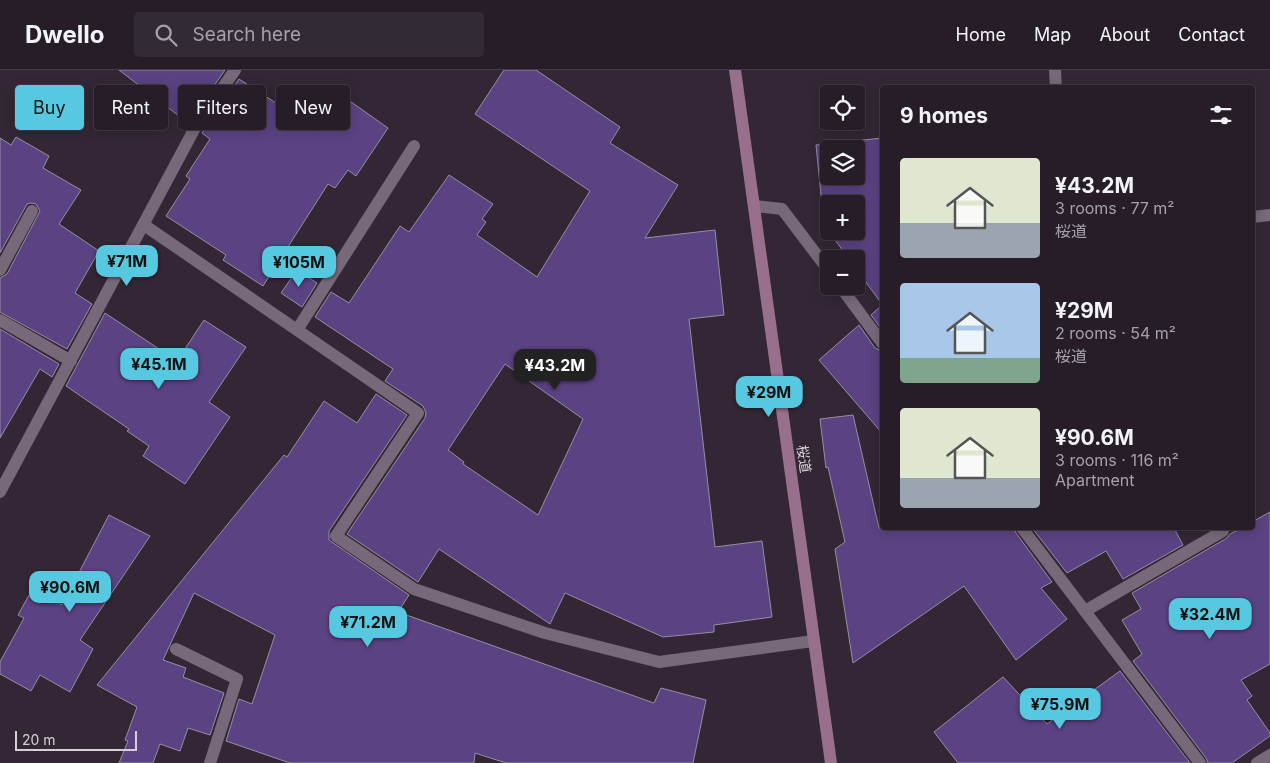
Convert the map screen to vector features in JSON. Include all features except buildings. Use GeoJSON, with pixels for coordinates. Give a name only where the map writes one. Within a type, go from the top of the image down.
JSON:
{"type":"FeatureCollection","features":[{"type":"Feature","properties":{"kind":"street"},"geometry":{"type":"LineString","coordinates":[[0,492],[196,126],[234,70]]}},
{"type":"Feature","properties":{"kind":"street","name":"桜道"},"geometry":{"type":"LineString","coordinates":[[735,70],[831,763]]}},
{"type":"Feature","properties":{"kind":"street"},"geometry":{"type":"LineString","coordinates":[[1055,70],[1056,85]]}},
{"type":"Feature","properties":{"kind":"street"},"geometry":{"type":"LineString","coordinates":[[297,330],[414,146]]}},
{"type":"Feature","properties":{"kind":"street"},"geometry":{"type":"LineString","coordinates":[[755,206],[782,209],[820,259]]}},
{"type":"Feature","properties":{"kind":"street"},"geometry":{"type":"LineString","coordinates":[[0,270],[32,211]]}},
{"type":"Feature","properties":{"kind":"street"},"geometry":{"type":"LineString","coordinates":[[1255,216],[1270,215]]}},
{"type":"Feature","properties":{"kind":"street"},"geometry":{"type":"LineString","coordinates":[[144,225],[418,412],[336,536],[414,589],[545,634],[659,662],[813,641]]}},
{"type":"Feature","properties":{"kind":"street"},"geometry":{"type":"LineString","coordinates":[[847,295],[880,340]]}},
{"type":"Feature","properties":{"kind":"street"},"geometry":{"type":"LineString","coordinates":[[0,320],[71,361]]}},
{"type":"Feature","properties":{"kind":"street"},"geometry":{"type":"LineString","coordinates":[[1024,530],[1200,763]]}},
{"type":"Feature","properties":{"kind":"street"},"geometry":{"type":"LineString","coordinates":[[1085,612],[1223,531]]}},
{"type":"Feature","properties":{"kind":"street"},"geometry":{"type":"LineString","coordinates":[[176,649],[238,679],[210,763]]}},
{"type":"Feature","properties":{"kind":"street"},"geometry":{"type":"LineString","coordinates":[[1257,763],[1270,755]]}}]}
